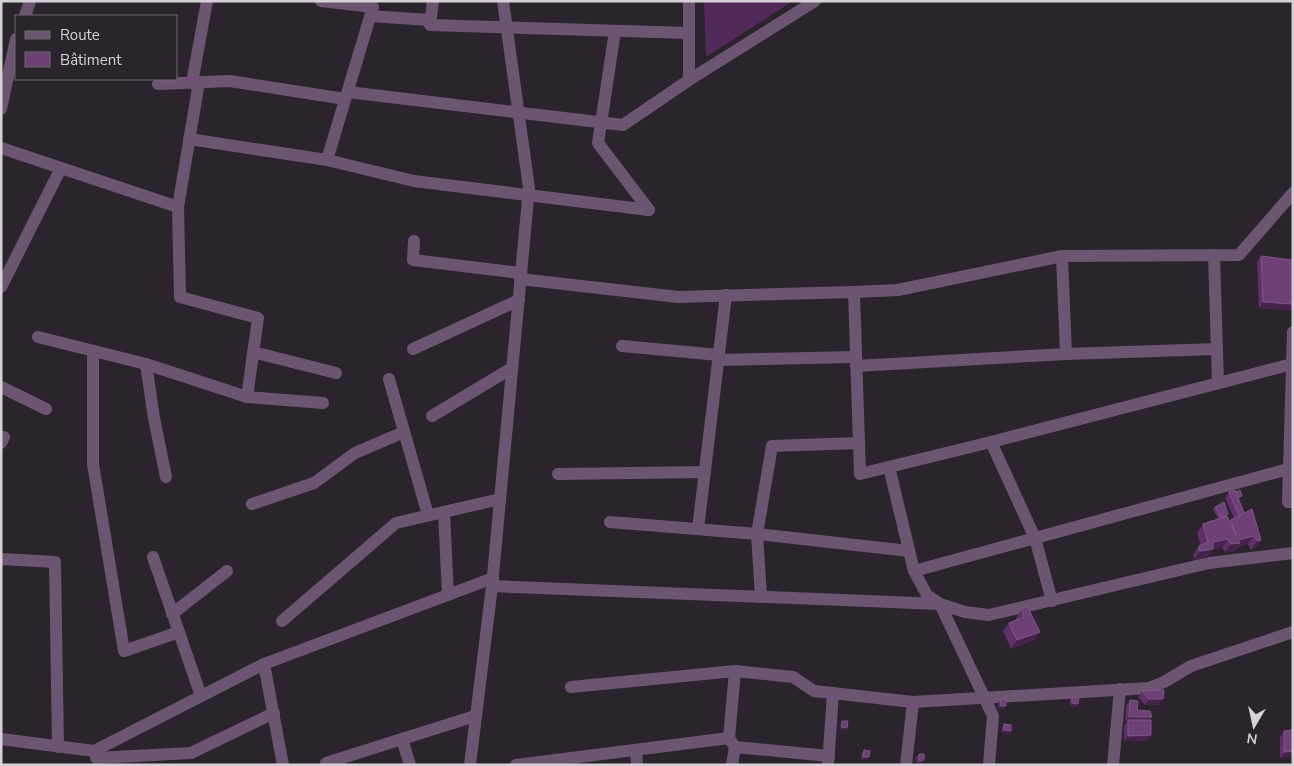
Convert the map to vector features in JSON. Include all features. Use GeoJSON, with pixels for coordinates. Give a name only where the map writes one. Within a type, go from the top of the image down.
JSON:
{"type":"FeatureCollection","features":[{"type":"Feature","properties":{"kind":"street"},"geometry":{"type":"LineString","coordinates":[[25,15],[30,1]]}},
{"type":"Feature","properties":{"kind":"street"},"geometry":{"type":"LineString","coordinates":[[208,1],[190,139],[178,207],[180,296],[258,318],[247,397]]}},
{"type":"Feature","properties":{"kind":"street"},"geometry":{"type":"LineString","coordinates":[[320,1],[373,8],[327,160]]}},
{"type":"Feature","properties":{"kind":"street"},"geometry":{"type":"LineString","coordinates":[[433,1],[430,25],[689,33]]}},
{"type":"Feature","properties":{"kind":"street"},"geometry":{"type":"LineString","coordinates":[[470,765],[492,582],[529,188],[503,1]]}},
{"type":"Feature","properties":{"kind":"street"},"geometry":{"type":"LineString","coordinates":[[689,1],[689,80]]}},
{"type":"Feature","properties":{"kind":"street"},"geometry":{"type":"LineString","coordinates":[[158,84],[230,81],[347,96],[518,112],[623,125],[689,80],[814,1]]}},
{"type":"Feature","properties":{"kind":"street"},"geometry":{"type":"LineString","coordinates":[[370,16],[430,20]]}},
{"type":"Feature","properties":{"kind":"street"},"geometry":{"type":"LineString","coordinates":[[190,139],[327,160],[414,181],[649,210],[598,143],[615,30]]}},
{"type":"Feature","properties":{"kind":"street"},"geometry":{"type":"LineString","coordinates":[[1,42],[15,41]]}},
{"type":"Feature","properties":{"kind":"street"},"geometry":{"type":"LineString","coordinates":[[1,109],[15,46]]}},
{"type":"Feature","properties":{"kind":"street"},"geometry":{"type":"LineString","coordinates":[[1,148],[178,207]]}},
{"type":"Feature","properties":{"kind":"street"},"geometry":{"type":"LineString","coordinates":[[1,287],[61,168]]}},
{"type":"Feature","properties":{"kind":"street"},"geometry":{"type":"LineString","coordinates":[[414,241],[413,260],[678,297],[898,290],[1062,256],[1238,255],[1293,193]]}},
{"type":"Feature","properties":{"kind":"street"},"geometry":{"type":"LineString","coordinates":[[1214,255],[1218,383]]}},
{"type":"Feature","properties":{"kind":"street"},"geometry":{"type":"LineString","coordinates":[[1062,256],[1066,354]]}},
{"type":"Feature","properties":{"kind":"street"},"geometry":{"type":"LineString","coordinates":[[854,292],[860,474],[1292,364]]}},
{"type":"Feature","properties":{"kind":"street"},"geometry":{"type":"LineString","coordinates":[[698,529],[726,296]]}},
{"type":"Feature","properties":{"kind":"street"},"geometry":{"type":"LineString","coordinates":[[413,348],[518,300]]}},
{"type":"Feature","properties":{"kind":"street"},"geometry":{"type":"LineString","coordinates":[[1293,332],[1288,469],[1288,502],[1293,502]]}},
{"type":"Feature","properties":{"kind":"street"},"geometry":{"type":"LineString","coordinates":[[38,337],[146,364],[247,397],[323,403]]}},
{"type":"Feature","properties":{"kind":"street"},"geometry":{"type":"LineString","coordinates":[[622,346],[719,358],[856,361],[1217,350]]}},
{"type":"Feature","properties":{"kind":"street"},"geometry":{"type":"LineString","coordinates":[[93,351],[93,464],[124,650],[179,632]]}},
{"type":"Feature","properties":{"kind":"street"},"geometry":{"type":"LineString","coordinates":[[253,352],[336,372]]}},
{"type":"Feature","properties":{"kind":"street"},"geometry":{"type":"LineString","coordinates":[[146,364],[166,478]]}},
{"type":"Feature","properties":{"kind":"street"},"geometry":{"type":"LineString","coordinates":[[432,416],[512,368]]}},
{"type":"Feature","properties":{"kind":"street"},"geometry":{"type":"LineString","coordinates":[[389,379],[428,515]]}},
{"type":"Feature","properties":{"kind":"street"},"geometry":{"type":"LineString","coordinates":[[1,387],[46,409]]}},
{"type":"Feature","properties":{"kind":"street"},"geometry":{"type":"LineString","coordinates":[[252,504],[314,483],[355,453],[404,432]]}},
{"type":"Feature","properties":{"kind":"street"},"geometry":{"type":"LineString","coordinates":[[762,597],[757,534],[772,446],[859,442]]}},
{"type":"Feature","properties":{"kind":"street"},"geometry":{"type":"LineString","coordinates":[[991,442],[1035,538],[1052,601]]}},
{"type":"Feature","properties":{"kind":"street"},"geometry":{"type":"LineString","coordinates":[[889,467],[914,571],[927,595],[940,604],[993,716],[989,765]]}},
{"type":"Feature","properties":{"kind":"street"},"geometry":{"type":"LineString","coordinates":[[914,571],[1288,469]]}},
{"type":"Feature","properties":{"kind":"street"},"geometry":{"type":"LineString","coordinates":[[558,474],[705,472]]}},
{"type":"Feature","properties":{"kind":"street"},"geometry":{"type":"LineString","coordinates":[[282,622],[396,523],[500,499]]}},
{"type":"Feature","properties":{"kind":"street"},"geometry":{"type":"LineString","coordinates":[[444,512],[448,595]]}},
{"type":"Feature","properties":{"kind":"street"},"geometry":{"type":"LineString","coordinates":[[610,522],[757,534],[909,551]]}},
{"type":"Feature","properties":{"kind":"street"},"geometry":{"type":"LineString","coordinates":[[96,758],[201,696],[264,664],[448,595],[492,582],[762,597],[940,604],[966,612],[989,615],[1209,563],[1293,553]]}},
{"type":"Feature","properties":{"kind":"street"},"geometry":{"type":"LineString","coordinates":[[153,557],[201,696]]}},
{"type":"Feature","properties":{"kind":"street"},"geometry":{"type":"LineString","coordinates":[[1,559],[55,562],[58,747]]}},
{"type":"Feature","properties":{"kind":"street"},"geometry":{"type":"LineString","coordinates":[[172,614],[227,570]]}},
{"type":"Feature","properties":{"kind":"street"},"geometry":{"type":"LineString","coordinates":[[571,687],[735,671],[793,677],[814,691],[914,702],[1149,688],[1164,682],[1191,666],[1293,632]]}},
{"type":"Feature","properties":{"kind":"street"},"geometry":{"type":"LineString","coordinates":[[264,664],[284,765]]}},
{"type":"Feature","properties":{"kind":"street"},"geometry":{"type":"LineString","coordinates":[[732,765],[735,671]]}},
{"type":"Feature","properties":{"kind":"street"},"geometry":{"type":"LineString","coordinates":[[1113,765],[1120,689]]}},
{"type":"Feature","properties":{"kind":"street"},"geometry":{"type":"LineString","coordinates":[[516,765],[636,750],[732,742],[829,760],[833,693]]}},
{"type":"Feature","properties":{"kind":"street"},"geometry":{"type":"LineString","coordinates":[[906,765],[914,702]]}},
{"type":"Feature","properties":{"kind":"street"},"geometry":{"type":"LineString","coordinates":[[1,740],[58,747],[96,758],[191,753],[274,714]]}},
{"type":"Feature","properties":{"kind":"street"},"geometry":{"type":"LineString","coordinates":[[327,765],[326,763],[475,716]]}},
{"type":"Feature","properties":{"kind":"street"},"geometry":{"type":"LineString","coordinates":[[402,740],[410,765]]}},
{"type":"Feature","properties":{"kind":"street"},"geometry":{"type":"LineString","coordinates":[[636,750],[637,765]]}},
{"type":"Feature","properties":{"kind":"shaded area"},"geometry":{"type":"Polygon","coordinates":[[[704,1],[793,1],[706,57],[704,1]]]}},
{"type":"Feature","properties":{"kind":"building"},"geometry":{"type":"Polygon","coordinates":[[[1261,256],[1293,260],[1293,304],[1263,302],[1261,256]]]}},
{"type":"Feature","properties":{"kind":"building"},"geometry":{"type":"Polygon","coordinates":[[[1235,490],[1244,513],[1239,516],[1229,492],[1235,490]]]}},
{"type":"Feature","properties":{"kind":"building"},"geometry":{"type":"Polygon","coordinates":[[[1240,490],[1242,496],[1238,497],[1236,492],[1240,490]]]}},
{"type":"Feature","properties":{"kind":"building"},"geometry":{"type":"Polygon","coordinates":[[[1224,502],[1228,514],[1221,518],[1215,507],[1224,502]]]}},
{"type":"Feature","properties":{"kind":"building"},"geometry":{"type":"Polygon","coordinates":[[[1252,509],[1261,540],[1257,541],[1254,536],[1238,540],[1240,543],[1231,544],[1228,539],[1213,542],[1213,549],[1200,551],[1199,546],[1208,542],[1203,524],[1227,516],[1236,535],[1231,520],[1252,509]]]}},
{"type":"Feature","properties":{"kind":"building"},"geometry":{"type":"Polygon","coordinates":[[[1027,606],[1040,632],[1017,640],[1009,623],[1024,617],[1022,609],[1027,606]]]}},
{"type":"Feature","properties":{"kind":"building"},"geometry":{"type":"Polygon","coordinates":[[[1164,690],[1163,699],[1149,699],[1142,691],[1164,690]]]}},
{"type":"Feature","properties":{"kind":"building"},"geometry":{"type":"Polygon","coordinates":[[[1079,697],[1078,704],[1072,703],[1072,698],[1079,697]]]}},
{"type":"Feature","properties":{"kind":"building"},"geometry":{"type":"Polygon","coordinates":[[[1000,700],[1006,700],[1006,706],[1001,706],[1000,700]]]}},
{"type":"Feature","properties":{"kind":"building"},"geometry":{"type":"Polygon","coordinates":[[[1130,700],[1138,701],[1137,710],[1150,711],[1152,717],[1129,717],[1130,700]]]}},
{"type":"Feature","properties":{"kind":"building"},"geometry":{"type":"Polygon","coordinates":[[[1128,720],[1151,720],[1151,735],[1128,736],[1128,720]]]}},
{"type":"Feature","properties":{"kind":"building"},"geometry":{"type":"Polygon","coordinates":[[[842,721],[848,721],[847,728],[841,727],[842,721]]]}},
{"type":"Feature","properties":{"kind":"building"},"geometry":{"type":"Polygon","coordinates":[[[1004,724],[1011,725],[1011,731],[1004,730],[1004,724]]]}},
{"type":"Feature","properties":{"kind":"building"},"geometry":{"type":"Polygon","coordinates":[[[1293,730],[1293,751],[1284,752],[1284,731],[1293,730]]]}},
{"type":"Feature","properties":{"kind":"building"},"geometry":{"type":"Polygon","coordinates":[[[864,750],[870,751],[869,757],[863,757],[864,750]]]}},
{"type":"Feature","properties":{"kind":"building"},"geometry":{"type":"Polygon","coordinates":[[[919,754],[924,754],[924,760],[919,761],[919,754]]]}}]}
